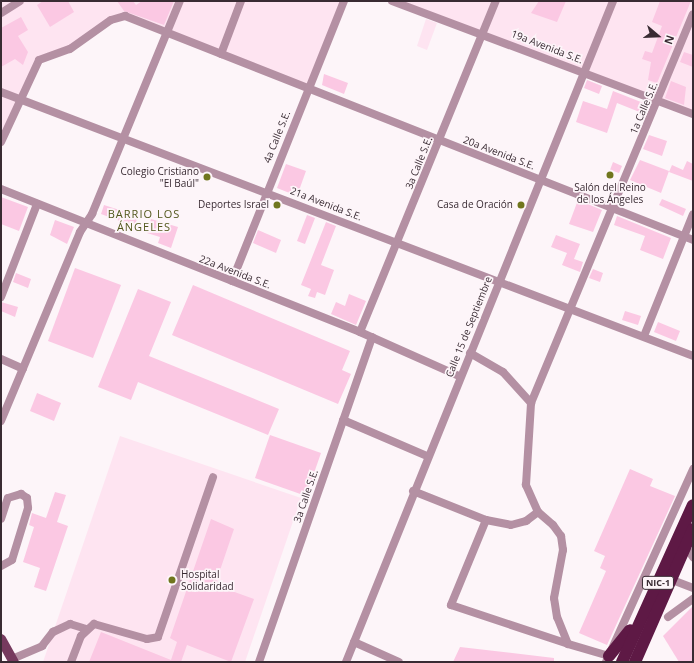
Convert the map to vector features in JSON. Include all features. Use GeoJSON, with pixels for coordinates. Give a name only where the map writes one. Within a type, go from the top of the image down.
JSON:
{"type":"FeatureCollection","features":[{"type":"Feature","properties":{"kind":"highway","name":"NIC-1"},"geometry":{"type":"LineString","coordinates":[[635,662],[693,505]]}},
{"type":"Feature","properties":{"kind":"highway","name":"NIC-1"},"geometry":{"type":"LineString","coordinates":[[622,662],[693,529]]}},
{"type":"Feature","properties":{"kind":"highway"},"geometry":{"type":"LineString","coordinates":[[608,659],[630,631],[649,590],[666,578]]}},
{"type":"Feature","properties":{"kind":"main road"},"geometry":{"type":"LineString","coordinates":[[1,639],[13,661]]}},
{"type":"Feature","properties":{"kind":"street"},"geometry":{"type":"LineString","coordinates":[[1,13],[20,1]]}},
{"type":"Feature","properties":{"kind":"street"},"geometry":{"type":"LineString","coordinates":[[1,421],[80,232],[87,223],[124,139],[180,1]]}},
{"type":"Feature","properties":{"kind":"street"},"geometry":{"type":"LineString","coordinates":[[221,54],[242,1]]}},
{"type":"Feature","properties":{"kind":"street","name":"4a Calle S.E."},"geometry":{"type":"LineString","coordinates":[[232,281],[307,89],[344,1]]}},
{"type":"Feature","properties":{"kind":"street","name":"19a Avenida S.E."},"geometry":{"type":"LineString","coordinates":[[392,1],[483,33],[693,114]]}},
{"type":"Feature","properties":{"kind":"street","name":"3a Calle S.E."},"geometry":{"type":"LineString","coordinates":[[360,332],[496,1]]}},
{"type":"Feature","properties":{"kind":"street","name":"Calle 15 de Septiembre"},"geometry":{"type":"LineString","coordinates":[[346,662],[459,376],[470,353],[613,1]]}},
{"type":"Feature","properties":{"kind":"street","name":"1a Calle S.E."},"geometry":{"type":"LineString","coordinates":[[538,512],[526,485],[531,403],[693,14]]}},
{"type":"Feature","properties":{"kind":"street","name":"20a Avenida S.E."},"geometry":{"type":"LineString","coordinates":[[19,99],[39,60],[70,50],[118,16],[168,31],[307,89],[693,240]]}},
{"type":"Feature","properties":{"kind":"street","name":"21a Avenida S.E."},"geometry":{"type":"LineString","coordinates":[[1,92],[499,280],[693,356]]}},
{"type":"Feature","properties":{"kind":"street"},"geometry":{"type":"LineString","coordinates":[[1,142],[19,99]]}},
{"type":"Feature","properties":{"kind":"street","name":"22a Avenida S.E."},"geometry":{"type":"LineString","coordinates":[[1,189],[360,332],[459,376]]}},
{"type":"Feature","properties":{"kind":"street"},"geometry":{"type":"LineString","coordinates":[[1,297],[37,204]]}},
{"type":"Feature","properties":{"kind":"street"},"geometry":{"type":"LineString","coordinates":[[644,336],[693,214]]}},
{"type":"Feature","properties":{"kind":"street","name":"3a Calle S.E."},"geometry":{"type":"LineString","coordinates":[[258,662],[372,337]]}},
{"type":"Feature","properties":{"kind":"street"},"geometry":{"type":"LineString","coordinates":[[470,353],[503,372],[531,403]]}},
{"type":"Feature","properties":{"kind":"street"},"geometry":{"type":"LineString","coordinates":[[1,359],[23,368]]}},
{"type":"Feature","properties":{"kind":"street"},"geometry":{"type":"LineString","coordinates":[[343,420],[427,456]]}},
{"type":"Feature","properties":{"kind":"street"},"geometry":{"type":"LineString","coordinates":[[486,520],[451,605],[608,659],[693,469]]}},
{"type":"Feature","properties":{"kind":"street"},"geometry":{"type":"LineString","coordinates":[[71,662],[86,629],[94,624],[147,639],[158,637],[213,477]]}},
{"type":"Feature","properties":{"kind":"street"},"geometry":{"type":"LineString","coordinates":[[413,491],[486,520],[511,525],[526,521],[538,512],[554,525],[561,536],[563,550],[554,598],[557,617],[568,644]]}},
{"type":"Feature","properties":{"kind":"street"},"geometry":{"type":"LineString","coordinates":[[1,519],[8,498],[21,494],[27,498],[28,508],[12,560],[1,566]]}},
{"type":"Feature","properties":{"kind":"street"},"geometry":{"type":"LineString","coordinates":[[685,546],[693,556]]}},
{"type":"Feature","properties":{"kind":"street"},"geometry":{"type":"LineString","coordinates":[[666,578],[693,588]]}},
{"type":"Feature","properties":{"kind":"street"},"geometry":{"type":"LineString","coordinates":[[668,617],[693,599]]}},
{"type":"Feature","properties":{"kind":"street"},"geometry":{"type":"LineString","coordinates":[[13,661],[42,646],[53,632],[70,624],[86,629]]}},
{"type":"Feature","properties":{"kind":"street"},"geometry":{"type":"LineString","coordinates":[[354,642],[400,662]]}},
{"type":"Feature","properties":{"kind":"shaded area"},"geometry":{"type":"Polygon","coordinates":[[[1,1],[344,1],[307,89],[118,16],[87,39],[39,60],[1,142],[1,1]]]}},
{"type":"Feature","properties":{"kind":"shaded area"},"geometry":{"type":"Polygon","coordinates":[[[392,1],[693,1],[693,114],[392,1]]]}},
{"type":"Feature","properties":{"kind":"shaded area"},"geometry":{"type":"Polygon","coordinates":[[[426,19],[437,23],[427,50],[417,46],[426,19]]]}},
{"type":"Feature","properties":{"kind":"shaded area","name":"Hospital Solidaridad"},"geometry":{"type":"Polygon","coordinates":[[[120,436],[301,498],[245,662],[43,662],[120,436]]]}},
{"type":"Feature","properties":{"kind":"building"},"geometry":{"type":"Polygon","coordinates":[[[43,1],[68,1],[74,12],[50,27],[37,5],[43,1]]]}},
{"type":"Feature","properties":{"kind":"building"},"geometry":{"type":"Polygon","coordinates":[[[117,1],[133,1],[136,5],[142,1],[174,1],[164,25],[124,11],[117,1]]]}},
{"type":"Feature","properties":{"kind":"building"},"geometry":{"type":"Polygon","coordinates":[[[539,1],[566,1],[557,22],[531,13],[539,1]]]}},
{"type":"Feature","properties":{"kind":"building"},"geometry":{"type":"Polygon","coordinates":[[[660,1],[691,1],[657,83],[648,80],[651,62],[642,59],[645,51],[652,53],[662,26],[652,22],[660,1]]]}},
{"type":"Feature","properties":{"kind":"building"},"geometry":{"type":"Polygon","coordinates":[[[21,17],[28,30],[18,36],[28,52],[23,65],[15,59],[1,67],[1,28],[21,17]]]}},
{"type":"Feature","properties":{"kind":"building"},"geometry":{"type":"Polygon","coordinates":[[[684,52],[693,55],[693,67],[680,62],[684,52]]]}},
{"type":"Feature","properties":{"kind":"building"},"geometry":{"type":"Polygon","coordinates":[[[324,74],[348,83],[344,94],[322,85],[324,74]]]}},
{"type":"Feature","properties":{"kind":"building"},"geometry":{"type":"Polygon","coordinates":[[[587,80],[602,86],[599,94],[584,88],[587,80]]]}},
{"type":"Feature","properties":{"kind":"building"},"geometry":{"type":"Polygon","coordinates":[[[671,81],[686,87],[684,105],[665,98],[671,81]]]}},
{"type":"Feature","properties":{"kind":"building"},"geometry":{"type":"Polygon","coordinates":[[[613,91],[646,104],[642,113],[617,103],[607,133],[576,122],[583,101],[607,109],[613,91]]]}},
{"type":"Feature","properties":{"kind":"building"},"geometry":{"type":"Polygon","coordinates":[[[649,135],[667,141],[662,156],[643,149],[649,135]]]}},
{"type":"Feature","properties":{"kind":"building"},"geometry":{"type":"Polygon","coordinates":[[[640,160],[669,171],[661,193],[630,180],[640,160]]]}},
{"type":"Feature","properties":{"kind":"building"},"geometry":{"type":"Polygon","coordinates":[[[687,161],[693,164],[693,181],[669,172],[672,165],[683,170],[687,161]]]}},
{"type":"Feature","properties":{"kind":"building"},"geometry":{"type":"Polygon","coordinates":[[[613,162],[622,166],[619,173],[610,170],[613,162]]]}},
{"type":"Feature","properties":{"kind":"building"},"geometry":{"type":"Polygon","coordinates":[[[286,164],[306,171],[297,196],[277,188],[286,164]]]}},
{"type":"Feature","properties":{"kind":"building"},"geometry":{"type":"Polygon","coordinates":[[[1,197],[28,207],[19,231],[1,224],[1,197]]]}},
{"type":"Feature","properties":{"kind":"building"},"geometry":{"type":"Polygon","coordinates":[[[662,199],[686,209],[683,216],[659,205],[662,199]]]}},
{"type":"Feature","properties":{"kind":"building"},"geometry":{"type":"Polygon","coordinates":[[[578,200],[602,210],[593,232],[569,224],[578,200]]]}},
{"type":"Feature","properties":{"kind":"building"},"geometry":{"type":"Polygon","coordinates":[[[104,205],[138,216],[133,231],[126,228],[128,224],[101,214],[104,205]]]}},
{"type":"Feature","properties":{"kind":"building"},"geometry":{"type":"Polygon","coordinates":[[[307,215],[315,218],[305,244],[297,241],[307,215]]]}},
{"type":"Feature","properties":{"kind":"building"},"geometry":{"type":"Polygon","coordinates":[[[617,216],[671,238],[663,259],[640,250],[645,236],[614,225],[617,216]]]}},
{"type":"Feature","properties":{"kind":"building"},"geometry":{"type":"Polygon","coordinates":[[[151,219],[178,227],[171,248],[158,243],[160,237],[147,233],[151,219]]]}},
{"type":"Feature","properties":{"kind":"building"},"geometry":{"type":"Polygon","coordinates":[[[55,220],[74,227],[67,244],[50,235],[55,220]]]}},
{"type":"Feature","properties":{"kind":"building"},"geometry":{"type":"Polygon","coordinates":[[[326,222],[336,226],[321,265],[334,270],[325,295],[317,292],[315,298],[308,296],[311,289],[301,285],[326,222]]]}},
{"type":"Feature","properties":{"kind":"building"},"geometry":{"type":"Polygon","coordinates":[[[258,230],[281,240],[276,253],[253,243],[258,230]]]}},
{"type":"Feature","properties":{"kind":"building"},"geometry":{"type":"Polygon","coordinates":[[[556,235],[580,244],[574,259],[583,262],[580,272],[562,265],[567,253],[551,247],[556,235]]]}},
{"type":"Feature","properties":{"kind":"building"},"geometry":{"type":"Polygon","coordinates":[[[75,268],[121,285],[93,358],[48,341],[75,268]]]}},
{"type":"Feature","properties":{"kind":"building"},"geometry":{"type":"Polygon","coordinates":[[[593,269],[603,273],[600,282],[589,278],[593,269]]]}},
{"type":"Feature","properties":{"kind":"building"},"geometry":{"type":"Polygon","coordinates":[[[16,273],[31,279],[28,288],[13,282],[16,273]]]}},
{"type":"Feature","properties":{"kind":"building"},"geometry":{"type":"Polygon","coordinates":[[[193,285],[350,351],[342,370],[351,374],[338,404],[172,335],[193,285]]]}},
{"type":"Feature","properties":{"kind":"building"},"geometry":{"type":"Polygon","coordinates":[[[138,289],[171,302],[149,356],[279,409],[268,435],[138,382],[131,400],[98,387],[138,289]]]}},
{"type":"Feature","properties":{"kind":"building"},"geometry":{"type":"Polygon","coordinates":[[[349,294],[366,301],[356,325],[331,314],[336,302],[345,306],[349,294]]]}},
{"type":"Feature","properties":{"kind":"building"},"geometry":{"type":"Polygon","coordinates":[[[1,302],[18,307],[15,317],[1,311],[1,302]]]}},
{"type":"Feature","properties":{"kind":"building"},"geometry":{"type":"Polygon","coordinates":[[[625,311],[641,316],[638,325],[622,320],[625,311]]]}},
{"type":"Feature","properties":{"kind":"building"},"geometry":{"type":"Polygon","coordinates":[[[658,322],[680,331],[676,341],[654,332],[658,322]]]}},
{"type":"Feature","properties":{"kind":"building"},"geometry":{"type":"Polygon","coordinates":[[[37,393],[61,403],[54,421],[30,411],[37,393]]]}},
{"type":"Feature","properties":{"kind":"building"},"geometry":{"type":"Polygon","coordinates":[[[270,435],[321,453],[306,496],[255,478],[270,435]]]}},
{"type":"Feature","properties":{"kind":"building"},"geometry":{"type":"Polygon","coordinates":[[[630,469],[653,479],[650,486],[675,496],[607,645],[579,633],[606,571],[600,568],[605,556],[594,551],[630,469]]]}},
{"type":"Feature","properties":{"kind":"building"},"geometry":{"type":"Polygon","coordinates":[[[55,492],[66,495],[57,522],[68,526],[46,591],[34,587],[40,568],[23,562],[34,527],[29,525],[32,513],[46,518],[55,492]]]}},
{"type":"Feature","properties":{"kind":"building"},"geometry":{"type":"Polygon","coordinates":[[[211,519],[234,529],[215,585],[254,599],[231,662],[187,645],[181,662],[89,662],[101,632],[171,660],[177,642],[170,638],[211,519]]]}},
{"type":"Feature","properties":{"kind":"building"},"geometry":{"type":"Polygon","coordinates":[[[693,606],[693,662],[679,662],[663,636],[693,606]]]}},
{"type":"Feature","properties":{"kind":"building"},"geometry":{"type":"Polygon","coordinates":[[[460,647],[554,658],[554,662],[453,662],[460,647]]]}},
{"type":"Feature","properties":{"kind":"place","name":"Salón del Reino de los Ángeles"},"geometry":{"type":"Point","coordinates":[610,175]}},
{"type":"Feature","properties":{"kind":"place","name":"Colegio Cristiano \"El Baúl\""},"geometry":{"type":"Point","coordinates":[207,177]}},
{"type":"Feature","properties":{"kind":"place","name":"Deportes Israel"},"geometry":{"type":"Point","coordinates":[277,205]}},
{"type":"Feature","properties":{"kind":"place","name":"Casa de Oración"},"geometry":{"type":"Point","coordinates":[521,205]}},
{"type":"Feature","properties":{"kind":"place","name":"Hospital Solidaridad"},"geometry":{"type":"Point","coordinates":[172,580]}},
{"type":"Feature","properties":{"kind":"district","name":"BARRIO LOS ÁNGELES"},"geometry":{"type":"Point","coordinates":[144,221]}}]}
